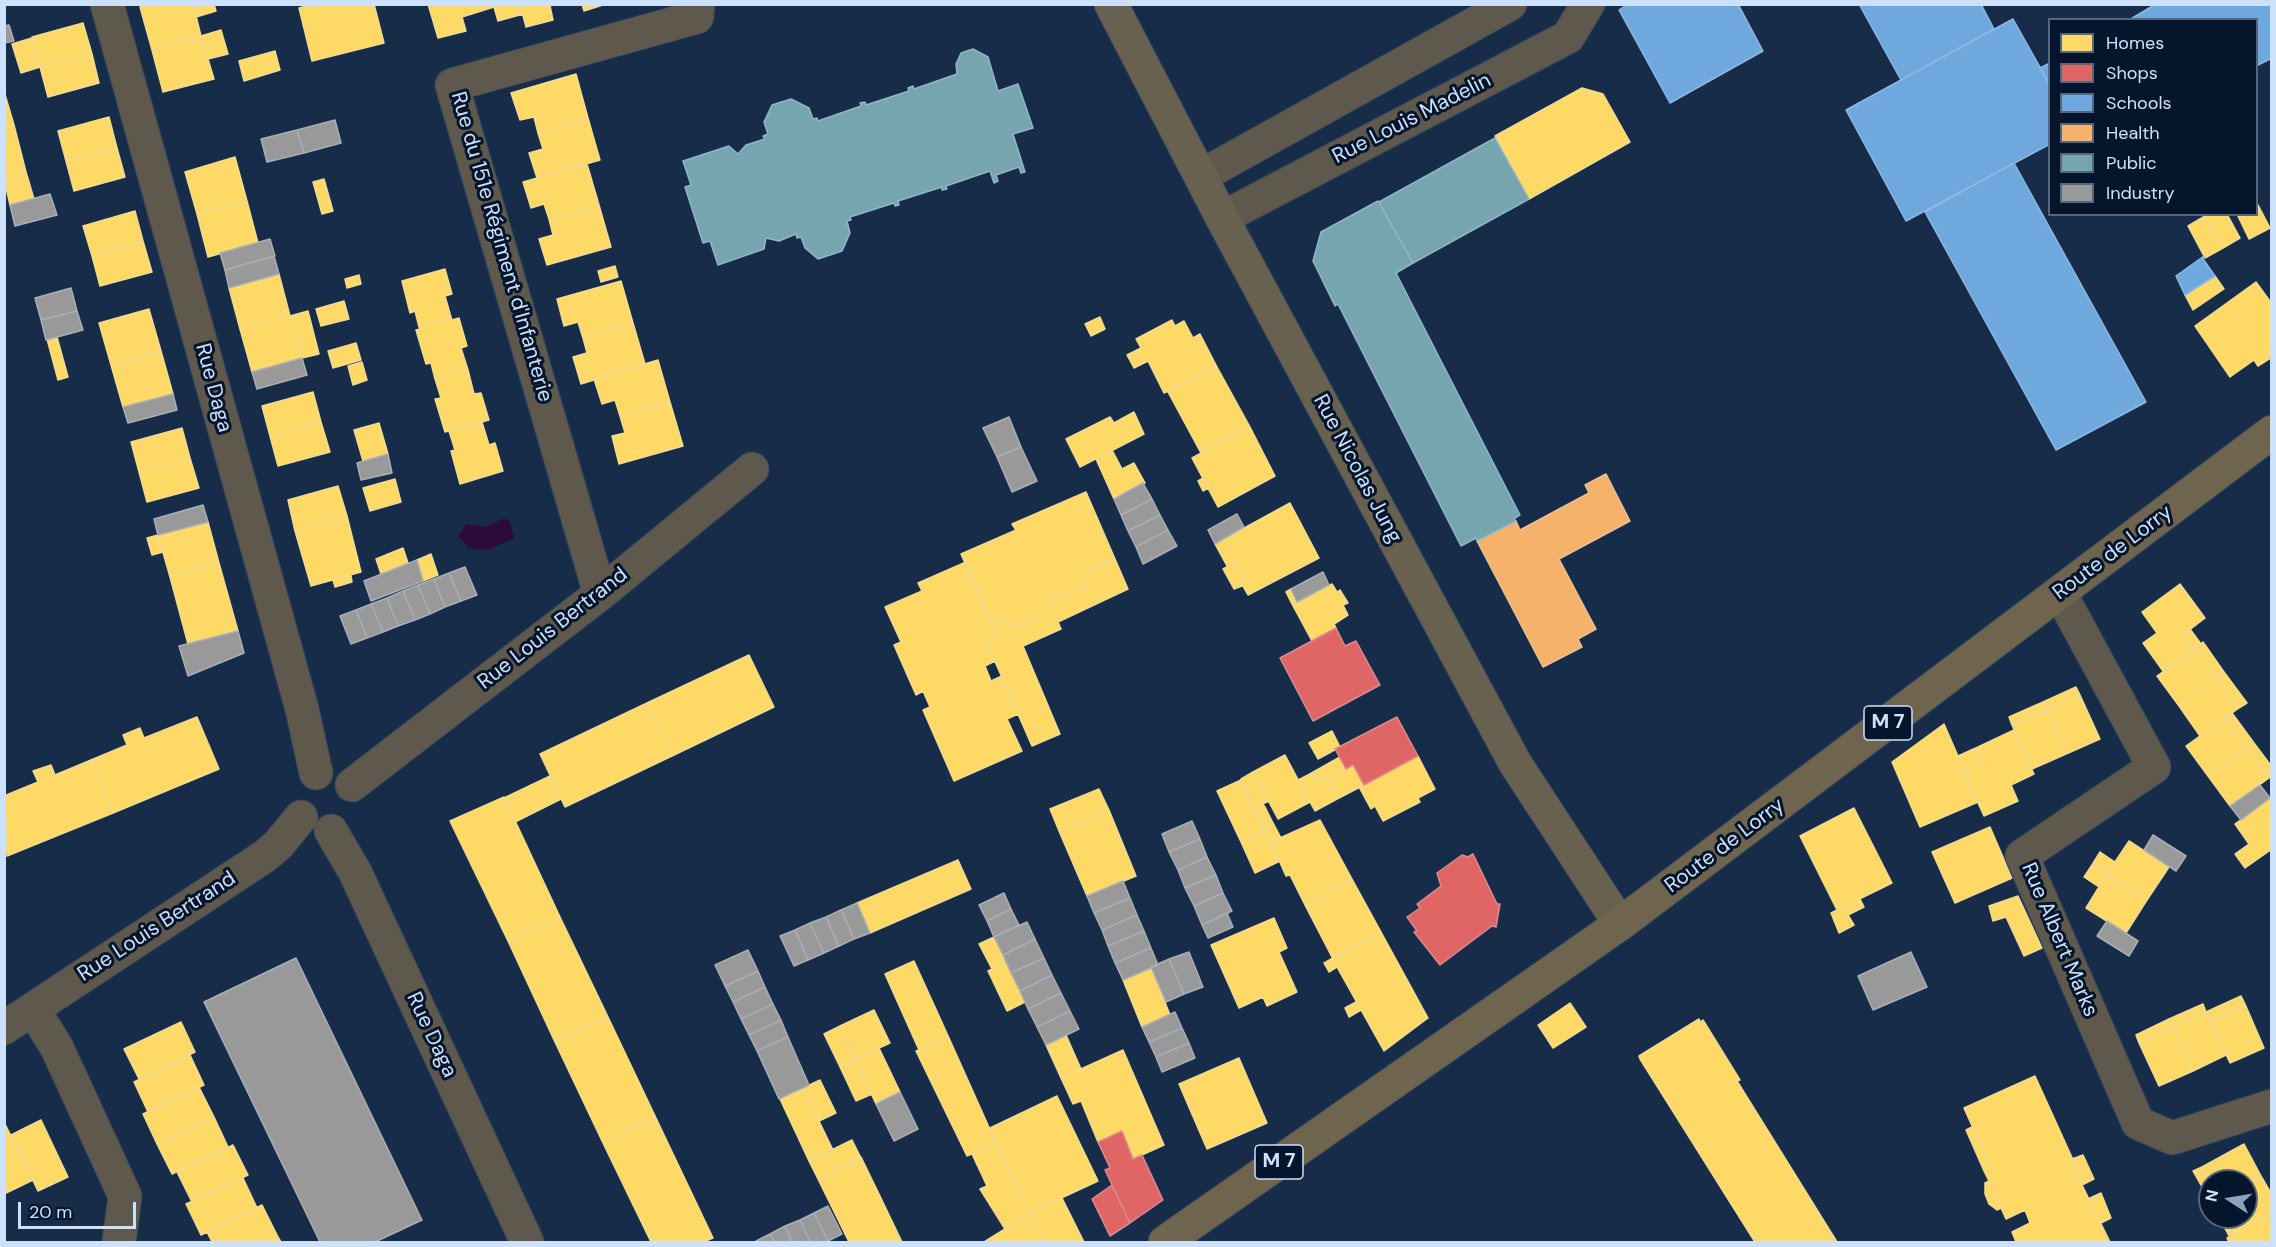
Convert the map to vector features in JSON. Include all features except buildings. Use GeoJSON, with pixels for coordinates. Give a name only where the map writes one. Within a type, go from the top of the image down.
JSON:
{"type":"FeatureCollection","features":[{"type":"Feature","properties":{"kind":"main road","name":"Rue Nicolas Jung"},"geometry":{"type":"LineString","coordinates":[[1111,4],[1222,218],[1515,763],[1620,924]]}},
{"type":"Feature","properties":{"kind":"main road","name":"Route de Lorry"},"geometry":{"type":"LineString","coordinates":[[1165,1242],[1620,924],[2271,432]]}},
{"type":"Feature","properties":{"kind":"street","name":"Rue Daga"},"geometry":{"type":"LineString","coordinates":[[107,4],[302,709],[316,773]]}},
{"type":"Feature","properties":{"kind":"street","name":"Rue du 151e Régiment d'Infanterie"},"geometry":{"type":"LineString","coordinates":[[600,594],[452,85],[697,16],[698,4]]}},
{"type":"Feature","properties":{"kind":"street"},"geometry":{"type":"LineString","coordinates":[[1201,176],[1510,4]]}},
{"type":"Feature","properties":{"kind":"street","name":"Rue Louis Madelin"},"geometry":{"type":"LineString","coordinates":[[1222,218],[1568,37],[1588,4]]}},
{"type":"Feature","properties":{"kind":"street","name":"Rue Louis Bertrand"},"geometry":{"type":"LineString","coordinates":[[352,785],[600,594],[752,469]]}},
{"type":"Feature","properties":{"kind":"street","name":"Rue Albert Marks"},"geometry":{"type":"LineString","coordinates":[[2060,593],[2154,767],[2022,856],[2139,1123],[2172,1138],[2271,1106]]}},
{"type":"Feature","properties":{"kind":"street"},"geometry":{"type":"LineString","coordinates":[[332,772],[352,785],[355,794],[354,814],[340,828],[331,831],[314,828],[301,817],[297,809],[298,792],[308,777],[316,773],[332,772]]}},
{"type":"Feature","properties":{"kind":"street","name":"Rue Louis Bertrand"},"geometry":{"type":"LineString","coordinates":[[4,1028],[265,856],[278,845],[301,817]]}},
{"type":"Feature","properties":{"kind":"street","name":"Rue Daga"},"geometry":{"type":"LineString","coordinates":[[331,831],[355,872],[527,1242]]}},
{"type":"Feature","properties":{"kind":"street"},"geometry":{"type":"LineString","coordinates":[[33,1009],[57,1048],[125,1196],[119,1242]]}},
{"type":"Feature","properties":{"kind":"shaded area"},"geometry":{"type":"Polygon","coordinates":[[[503,519],[509,520],[514,538],[489,550],[469,548],[458,536],[466,524],[485,527],[503,519]]]}}]}
